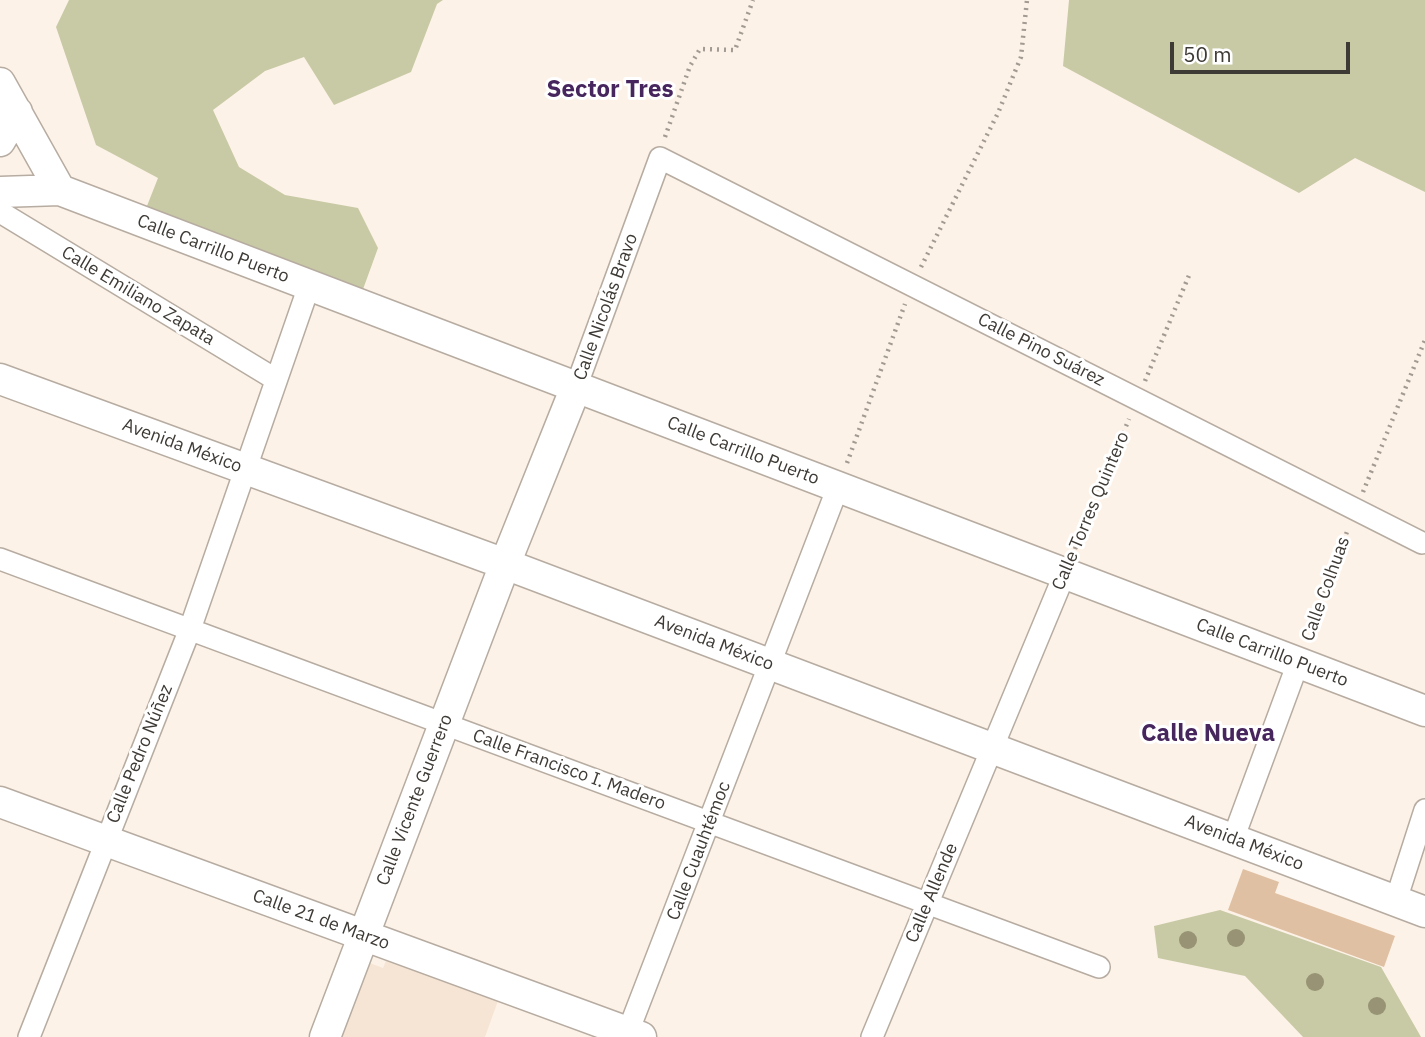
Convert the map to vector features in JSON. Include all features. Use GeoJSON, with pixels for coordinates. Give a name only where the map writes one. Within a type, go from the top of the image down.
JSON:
{"type":"FeatureCollection","features":[{"type":"Feature","properties":{"kind":"main road"},"geometry":{"type":"LineString","coordinates":[[0,83],[60,191]]}},
{"type":"Feature","properties":{"kind":"main road"},"geometry":{"type":"LineString","coordinates":[[0,141],[17,112]]}},
{"type":"Feature","properties":{"kind":"main road","name":"Calle Carrillo Puerto"},"geometry":{"type":"LineString","coordinates":[[0,192],[60,191],[1425,711]]}},
{"type":"Feature","properties":{"kind":"main road","name":"Avenida México"},"geometry":{"type":"LineString","coordinates":[[0,379],[505,564],[1425,912]]}},
{"type":"Feature","properties":{"kind":"main road","name":"Calle Nicolás Bravo"},"geometry":{"type":"LineString","coordinates":[[505,564],[576,387]]}},
{"type":"Feature","properties":{"kind":"main road","name":"Calle Vicente Guerrero"},"geometry":{"type":"LineString","coordinates":[[325,1037],[505,564]]}},
{"type":"Feature","properties":{"kind":"main road","name":"Calle 21 de Marzo"},"geometry":{"type":"LineString","coordinates":[[0,802],[632,1035]]}},
{"type":"Feature","properties":{"kind":"street","name":"Calle Nicolás Bravo"},"geometry":{"type":"LineString","coordinates":[[576,387],[660,158]]}},
{"type":"Feature","properties":{"kind":"street","name":"Calle Pino Suárez"},"geometry":{"type":"LineString","coordinates":[[660,158],[1422,542]]}},
{"type":"Feature","properties":{"kind":"street","name":"Calle Emiliano Zapata"},"geometry":{"type":"LineString","coordinates":[[0,212],[275,379]]}},
{"type":"Feature","properties":{"kind":"street","name":"Calle Pedro Núñez"},"geometry":{"type":"LineString","coordinates":[[29,1037],[190,629],[309,286]]}},
{"type":"Feature","properties":{"kind":"street","name":"Calle Cuauhtémoc"},"geometry":{"type":"LineString","coordinates":[[632,1035],[838,487]]}},
{"type":"Feature","properties":{"kind":"street","name":"Calle Francisco I. Madero"},"geometry":{"type":"LineString","coordinates":[[0,559],[1099,967]]}},
{"type":"Feature","properties":{"kind":"street","name":"Calle Torres Quintero"},"geometry":{"type":"LineString","coordinates":[[992,748],[1065,573]]}},
{"type":"Feature","properties":{"kind":"street","name":"Calle Colhuas"},"geometry":{"type":"LineString","coordinates":[[1233,839],[1298,663]]}},
{"type":"Feature","properties":{"kind":"street","name":"Calle Allende"},"geometry":{"type":"LineString","coordinates":[[872,1037],[992,748]]}},
{"type":"Feature","properties":{"kind":"street"},"geometry":{"type":"LineString","coordinates":[[1396,900],[1425,810]]}},
{"type":"Feature","properties":{"kind":"path"},"geometry":{"type":"LineString","coordinates":[[660,158],[686,77],[701,48],[736,50],[753,0]]}},
{"type":"Feature","properties":{"kind":"path"},"geometry":{"type":"LineString","coordinates":[[1009,85],[1021,57],[1027,0]]}},
{"type":"Feature","properties":{"kind":"path","name":"Calle Torres Quintero"},"geometry":{"type":"LineString","coordinates":[[1065,573],[1190,273]]}},
{"type":"Feature","properties":{"kind":"path","name":"Calle Colhuas"},"geometry":{"type":"LineString","coordinates":[[1298,663],[1356,509],[1425,340]]}},
{"type":"Feature","properties":{"kind":"shaded area"},"geometry":{"type":"Polygon","coordinates":[[[388,956],[499,998],[485,1037],[339,1037],[367,962],[383,968],[388,956]]]}},
{"type":"Feature","properties":{"kind":"green space"},"geometry":{"type":"Polygon","coordinates":[[[69,0],[443,0],[437,4],[411,72],[334,105],[304,57],[265,71],[213,110],[239,167],[285,195],[358,208],[378,248],[362,292],[143,216],[158,178],[96,145],[56,27],[69,0]]]}},
{"type":"Feature","properties":{"kind":"green space"},"geometry":{"type":"Polygon","coordinates":[[[1069,0],[1425,0],[1425,192],[1355,158],[1299,193],[1063,66],[1069,0]]]}},
{"type":"Feature","properties":{"kind":"green space"},"geometry":{"type":"Polygon","coordinates":[[[1220,910],[1381,967],[1421,1037],[1303,1037],[1245,976],[1158,958],[1154,926],[1220,910]]]}},
{"type":"Feature","properties":{"kind":"building"},"geometry":{"type":"Polygon","coordinates":[[[1243,869],[1279,882],[1275,893],[1395,936],[1384,967],[1228,910],[1243,869]]]}},
{"type":"Feature","properties":{"kind":"district","name":"Sector Tres"},"geometry":{"type":"Point","coordinates":[610,90]}},
{"type":"Feature","properties":{"kind":"district","name":"Calle Nueva"},"geometry":{"type":"Point","coordinates":[1208,734]}}]}
